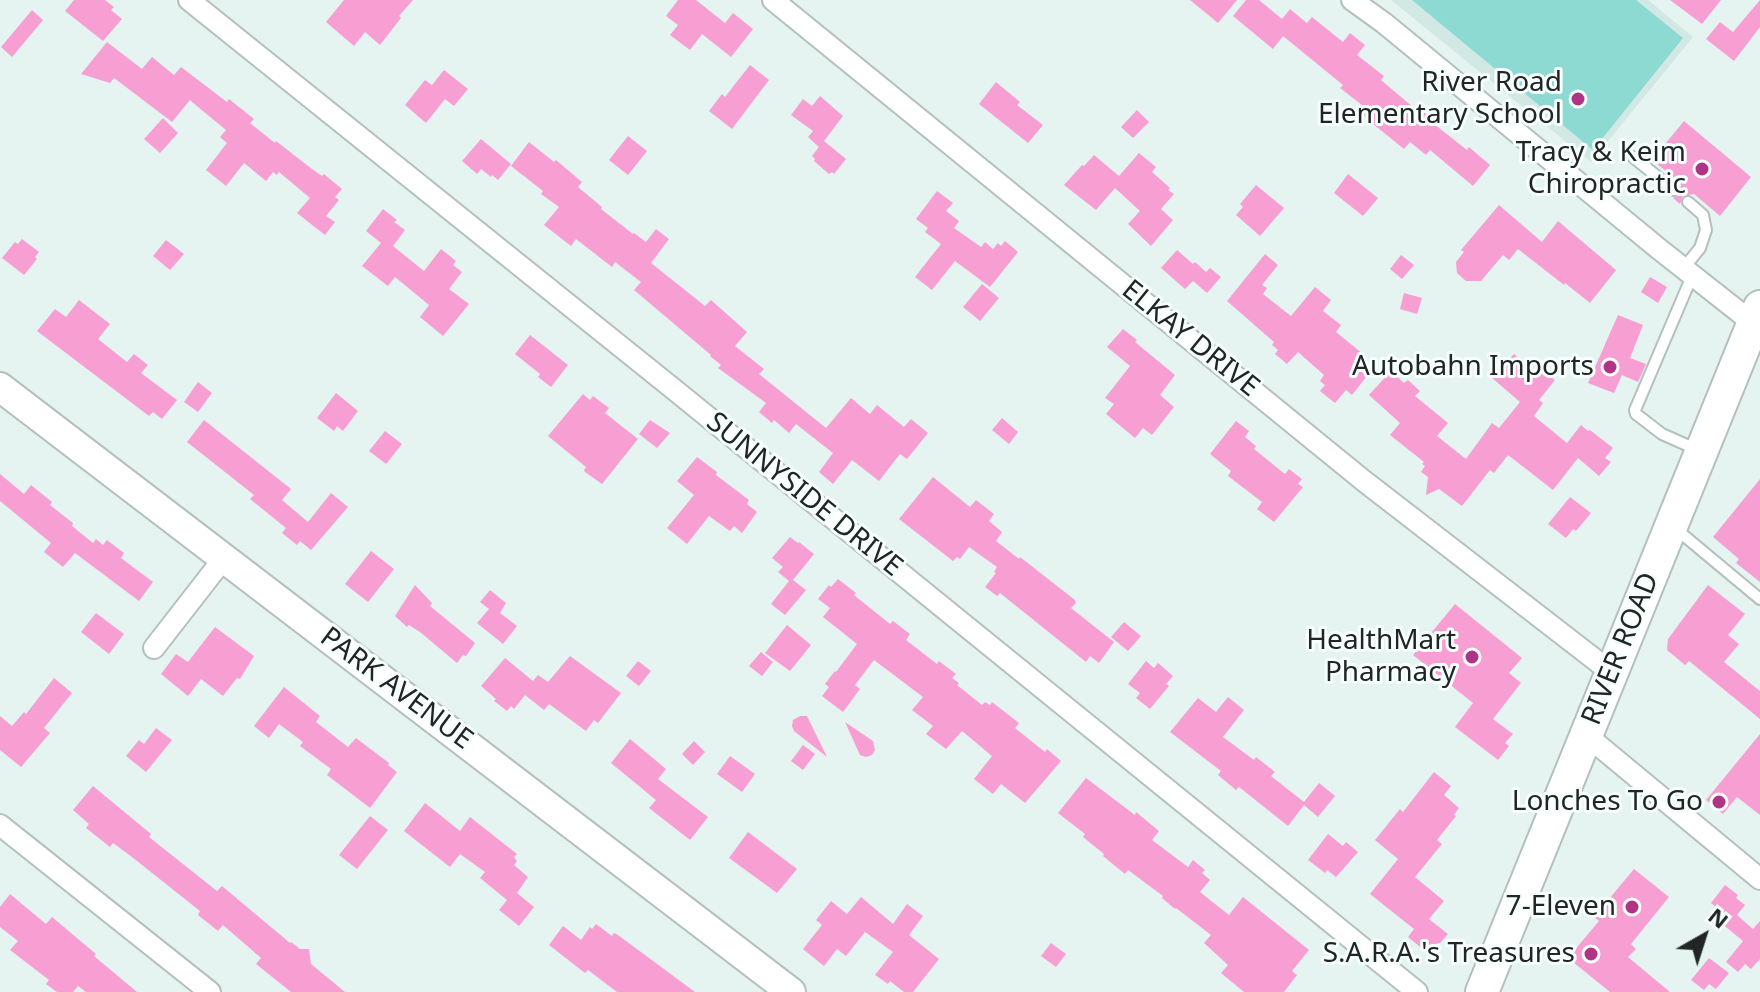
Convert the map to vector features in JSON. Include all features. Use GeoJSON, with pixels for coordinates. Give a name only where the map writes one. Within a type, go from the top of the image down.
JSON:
{"type":"FeatureCollection","features":[{"type":"Feature","properties":{"kind":"main road","name":"RIVER ROAD"},"geometry":{"type":"LineString","coordinates":[[1482,992],[1757,315]]}},
{"type":"Feature","properties":{"kind":"street","name":"SUNNYSIDE DRIVE"},"geometry":{"type":"LineString","coordinates":[[189,0],[1417,992]]}},
{"type":"Feature","properties":{"kind":"street","name":"ELKAY DRIVE"},"geometry":{"type":"LineString","coordinates":[[773,0],[1364,481],[1611,672]]}},
{"type":"Feature","properties":{"kind":"street"},"geometry":{"type":"LineString","coordinates":[[1352,0],[1688,272],[1757,315]]}},
{"type":"Feature","properties":{"kind":"street","name":"PARK AVENUE"},"geometry":{"type":"LineString","coordinates":[[0,387],[791,992]]}},
{"type":"Feature","properties":{"kind":"street"},"geometry":{"type":"LineString","coordinates":[[154,648],[224,558]]}},
{"type":"Feature","properties":{"kind":"street"},"geometry":{"type":"LineString","coordinates":[[1586,735],[1760,879]]}},
{"type":"Feature","properties":{"kind":"street"},"geometry":{"type":"LineString","coordinates":[[0,825],[210,992]]}},
{"type":"Feature","properties":{"kind":"lane"},"geometry":{"type":"LineString","coordinates":[[1633,157],[1674,190]]}},
{"type":"Feature","properties":{"kind":"lane"},"geometry":{"type":"LineString","coordinates":[[1688,202],[1703,215],[1706,230],[1635,410],[1662,434],[1701,452]]}},
{"type":"Feature","properties":{"kind":"lane"},"geometry":{"type":"LineString","coordinates":[[1671,525],[1760,599]]}},
{"type":"Feature","properties":{"kind":"shaded area","name":"River Road Elementary School"},"geometry":{"type":"Polygon","coordinates":[[[1391,0],[1648,0],[1693,37],[1591,162],[1391,0]]]}},
{"type":"Feature","properties":{"kind":"shaded area","name":"River Road Elementary School"},"geometry":{"type":"Polygon","coordinates":[[[1412,0],[1636,0],[1683,38],[1593,150],[1412,0]]]}},
{"type":"Feature","properties":{"kind":"building"},"geometry":{"type":"Polygon","coordinates":[[[74,0],[105,0],[122,19],[103,41],[65,11],[74,0]]]}},
{"type":"Feature","properties":{"kind":"building"},"geometry":{"type":"Polygon","coordinates":[[[344,0],[413,0],[380,45],[365,32],[354,46],[326,22],[344,0]]]}},
{"type":"Feature","properties":{"kind":"building"},"geometry":{"type":"Polygon","coordinates":[[[678,0],[696,0],[725,23],[733,13],[753,29],[731,57],[702,34],[690,50],[670,35],[678,25],[666,16],[678,0]]]}},
{"type":"Feature","properties":{"kind":"building"},"geometry":{"type":"Polygon","coordinates":[[[1190,0],[1237,0],[1218,23],[1190,0]]]}},
{"type":"Feature","properties":{"kind":"building"},"geometry":{"type":"Polygon","coordinates":[[[1246,0],[1259,0],[1282,19],[1290,9],[1307,23],[1312,17],[1343,42],[1350,33],[1365,45],[1357,55],[1384,76],[1381,80],[1490,165],[1473,186],[1430,150],[1426,155],[1410,142],[1404,149],[1357,111],[1362,105],[1340,88],[1343,85],[1283,36],[1273,49],[1233,16],[1246,0]]]}},
{"type":"Feature","properties":{"kind":"building"},"geometry":{"type":"Polygon","coordinates":[[[1670,0],[1721,0],[1702,24],[1670,0]]]}},
{"type":"Feature","properties":{"kind":"building"},"geometry":{"type":"Polygon","coordinates":[[[1760,0],[1760,27],[1734,61],[1706,39],[1720,22],[1733,32],[1760,0]]]}},
{"type":"Feature","properties":{"kind":"building"},"geometry":{"type":"Polygon","coordinates":[[[32,10],[43,20],[12,57],[1,47],[32,10]]]}},
{"type":"Feature","properties":{"kind":"building"},"geometry":{"type":"Polygon","coordinates":[[[107,42],[142,69],[152,57],[174,75],[181,67],[254,119],[250,123],[275,143],[342,189],[335,197],[339,200],[326,216],[335,222],[325,235],[297,213],[310,198],[279,172],[277,175],[273,172],[266,181],[244,163],[226,186],[206,170],[227,143],[220,137],[226,130],[190,100],[172,122],[114,78],[110,83],[81,74],[107,42]]]}},
{"type":"Feature","properties":{"kind":"building"},"geometry":{"type":"Polygon","coordinates":[[[750,65],[769,80],[732,129],[709,111],[722,94],[725,97],[750,65]]]}},
{"type":"Feature","properties":{"kind":"building"},"geometry":{"type":"Polygon","coordinates":[[[444,70],[468,89],[454,106],[445,99],[426,123],[405,105],[425,80],[432,85],[444,70]]]}},
{"type":"Feature","properties":{"kind":"building"},"geometry":{"type":"Polygon","coordinates":[[[996,82],[1020,102],[1017,105],[1043,125],[1028,143],[979,104],[996,82]]]}},
{"type":"Feature","properties":{"kind":"building"},"geometry":{"type":"Polygon","coordinates":[[[820,96],[843,116],[824,141],[846,159],[834,174],[829,174],[814,161],[812,156],[819,147],[808,137],[813,131],[791,115],[803,99],[812,106],[820,96]]]}},
{"type":"Feature","properties":{"kind":"building"},"geometry":{"type":"Polygon","coordinates":[[[1137,110],[1149,122],[1133,138],[1121,127],[1137,110]]]}},
{"type":"Feature","properties":{"kind":"building"},"geometry":{"type":"Polygon","coordinates":[[[163,118],[178,133],[160,153],[144,139],[163,118]]]}},
{"type":"Feature","properties":{"kind":"building","name":"Tracy & Keim Chiropractic"},"geometry":{"type":"Polygon","coordinates":[[[1684,121],[1751,177],[1720,216],[1694,194],[1683,196],[1680,204],[1673,198],[1681,194],[1681,183],[1652,160],[1684,121]]]}},
{"type":"Feature","properties":{"kind":"building"},"geometry":{"type":"Polygon","coordinates":[[[628,136],[647,151],[628,175],[609,160],[628,136]]]}},
{"type":"Feature","properties":{"kind":"building"},"geometry":{"type":"Polygon","coordinates":[[[481,139],[511,164],[498,180],[481,169],[477,174],[462,161],[481,139]]]}},
{"type":"Feature","properties":{"kind":"building"},"geometry":{"type":"Polygon","coordinates":[[[529,142],[582,182],[578,187],[633,234],[646,242],[656,229],[669,239],[651,263],[705,306],[711,300],[747,332],[735,346],[764,369],[759,374],[826,428],[851,398],[870,414],[877,405],[904,427],[911,419],[928,433],[907,459],[900,454],[879,481],[852,460],[833,484],[819,472],[833,453],[796,424],[789,433],[759,412],[766,403],[718,368],[721,365],[711,355],[634,290],[641,282],[615,262],[612,267],[576,239],[571,246],[544,225],[559,207],[511,166],[529,142]]]}},
{"type":"Feature","properties":{"kind":"building"},"geometry":{"type":"Polygon","coordinates":[[[1139,153],[1156,167],[1152,172],[1174,194],[1161,209],[1173,220],[1151,246],[1128,224],[1140,211],[1115,188],[1096,210],[1064,185],[1094,155],[1119,176],[1139,153]]]}},
{"type":"Feature","properties":{"kind":"building"},"geometry":{"type":"Polygon","coordinates":[[[1348,174],[1378,198],[1363,216],[1334,193],[1348,174]]]}},
{"type":"Feature","properties":{"kind":"building"},"geometry":{"type":"Polygon","coordinates":[[[1256,185],[1284,208],[1260,236],[1236,215],[1243,207],[1240,204],[1256,185]]]}},
{"type":"Feature","properties":{"kind":"building"},"geometry":{"type":"Polygon","coordinates":[[[937,191],[953,203],[946,211],[959,221],[954,228],[981,247],[985,242],[993,249],[1005,241],[1018,252],[990,287],[955,261],[932,290],[915,277],[941,244],[925,232],[928,228],[916,219],[937,191]]]}},
{"type":"Feature","properties":{"kind":"building"},"geometry":{"type":"Polygon","coordinates":[[[1499,205],[1542,242],[1558,221],[1616,270],[1590,303],[1518,249],[1509,260],[1503,255],[1481,281],[1466,281],[1457,273],[1456,262],[1464,252],[1461,250],[1499,205]]]}},
{"type":"Feature","properties":{"kind":"building"},"geometry":{"type":"Polygon","coordinates":[[[383,209],[405,230],[393,246],[424,271],[441,249],[456,261],[453,265],[462,272],[449,289],[469,304],[443,336],[420,317],[429,305],[395,277],[388,286],[362,266],[381,243],[366,231],[383,209]]]}},
{"type":"Feature","properties":{"kind":"building"},"geometry":{"type":"Polygon","coordinates":[[[22,239],[39,252],[24,275],[2,258],[15,242],[18,244],[22,239]]]}},
{"type":"Feature","properties":{"kind":"building"},"geometry":{"type":"Polygon","coordinates":[[[166,240],[184,254],[170,270],[153,256],[166,240]]]}},
{"type":"Feature","properties":{"kind":"building"},"geometry":{"type":"Polygon","coordinates":[[[1177,250],[1206,272],[1210,268],[1221,277],[1207,293],[1193,281],[1185,289],[1161,268],[1177,250]]]}},
{"type":"Feature","properties":{"kind":"building"},"geometry":{"type":"Polygon","coordinates":[[[1265,254],[1278,265],[1262,285],[1267,288],[1263,294],[1291,316],[1315,287],[1331,300],[1323,311],[1341,325],[1336,332],[1363,354],[1354,365],[1367,376],[1352,395],[1346,390],[1335,403],[1320,391],[1325,385],[1320,381],[1324,375],[1298,352],[1287,364],[1275,354],[1278,350],[1272,345],[1274,342],[1227,301],[1265,254]]]}},
{"type":"Feature","properties":{"kind":"building"},"geometry":{"type":"Polygon","coordinates":[[[1401,255],[1414,265],[1402,279],[1390,269],[1401,255]]]}},
{"type":"Feature","properties":{"kind":"building"},"geometry":{"type":"Polygon","coordinates":[[[1650,277],[1667,287],[1658,303],[1641,292],[1650,277]]]}},
{"type":"Feature","properties":{"kind":"building"},"geometry":{"type":"Polygon","coordinates":[[[982,284],[999,298],[980,321],[963,307],[982,284]]]}},
{"type":"Feature","properties":{"kind":"building"},"geometry":{"type":"Polygon","coordinates":[[[1404,293],[1422,298],[1417,314],[1400,309],[1404,293]]]}},
{"type":"Feature","properties":{"kind":"building"},"geometry":{"type":"Polygon","coordinates":[[[79,300],[110,324],[98,339],[127,362],[134,354],[148,365],[141,373],[177,400],[162,419],[153,412],[149,416],[37,331],[55,309],[66,317],[79,300]]]}},
{"type":"Feature","properties":{"kind":"building"},"geometry":{"type":"Polygon","coordinates":[[[1618,315],[1643,325],[1630,358],[1646,364],[1638,382],[1622,375],[1614,393],[1588,383],[1618,315]]]}},
{"type":"Feature","properties":{"kind":"building"},"geometry":{"type":"Polygon","coordinates":[[[1123,329],[1175,375],[1160,395],[1174,407],[1152,435],[1143,428],[1135,438],[1106,414],[1114,404],[1105,398],[1130,366],[1107,347],[1123,329]]]}},
{"type":"Feature","properties":{"kind":"building"},"geometry":{"type":"Polygon","coordinates":[[[530,335],[568,365],[551,387],[515,354],[530,335]]]}},
{"type":"Feature","properties":{"kind":"building"},"geometry":{"type":"Polygon","coordinates":[[[1514,354],[1539,376],[1543,370],[1555,380],[1539,400],[1543,403],[1534,416],[1567,443],[1581,425],[1590,430],[1613,448],[1605,458],[1611,462],[1599,476],[1578,458],[1553,490],[1508,455],[1494,473],[1490,470],[1462,506],[1439,489],[1426,495],[1428,477],[1421,472],[1424,462],[1390,435],[1400,423],[1369,395],[1391,371],[1404,383],[1408,380],[1420,391],[1415,396],[1448,423],[1437,436],[1466,459],[1492,423],[1499,428],[1520,402],[1492,378],[1514,354]]]}},
{"type":"Feature","properties":{"kind":"building"},"geometry":{"type":"Polygon","coordinates":[[[198,382],[212,393],[198,412],[184,402],[198,382]]]}},
{"type":"Feature","properties":{"kind":"building"},"geometry":{"type":"Polygon","coordinates":[[[336,393],[358,411],[343,431],[337,426],[334,431],[317,418],[336,393]]]}},
{"type":"Feature","properties":{"kind":"building"},"geometry":{"type":"Polygon","coordinates":[[[583,394],[590,400],[593,396],[609,408],[605,413],[638,439],[602,484],[548,436],[583,394]]]}},
{"type":"Feature","properties":{"kind":"building"},"geometry":{"type":"Polygon","coordinates":[[[1002,418],[1018,432],[1009,444],[992,430],[1002,418]]]}},
{"type":"Feature","properties":{"kind":"building"},"geometry":{"type":"Polygon","coordinates":[[[204,420],[291,489],[282,500],[308,522],[331,493],[348,507],[311,550],[300,541],[297,545],[282,533],[286,528],[250,499],[254,495],[187,442],[204,420]]]}},
{"type":"Feature","properties":{"kind":"building"},"geometry":{"type":"Polygon","coordinates":[[[650,420],[670,433],[657,448],[639,434],[650,420]]]}},
{"type":"Feature","properties":{"kind":"building"},"geometry":{"type":"Polygon","coordinates":[[[1236,421],[1249,431],[1245,437],[1256,446],[1254,449],[1285,474],[1289,469],[1302,479],[1298,484],[1303,487],[1274,522],[1257,509],[1262,502],[1228,476],[1231,471],[1210,454],[1236,421]]]}},
{"type":"Feature","properties":{"kind":"building"},"geometry":{"type":"Polygon","coordinates":[[[385,431],[402,444],[386,464],[369,451],[385,431]]]}},
{"type":"Feature","properties":{"kind":"building"},"geometry":{"type":"Polygon","coordinates":[[[697,457],[749,500],[747,504],[757,512],[742,533],[734,526],[730,531],[709,516],[687,544],[667,528],[694,495],[677,481],[697,457]]]}},
{"type":"Feature","properties":{"kind":"building"},"geometry":{"type":"Polygon","coordinates":[[[0,474],[24,494],[31,485],[93,543],[96,539],[103,545],[107,540],[124,553],[121,558],[153,582],[139,601],[75,553],[63,567],[44,552],[51,543],[0,501],[0,474]]]}},
{"type":"Feature","properties":{"kind":"building"},"geometry":{"type":"Polygon","coordinates":[[[933,477],[970,507],[976,500],[994,514],[989,521],[1002,532],[996,541],[1075,600],[1071,608],[1114,642],[1099,663],[1090,656],[1086,662],[1000,593],[997,596],[985,587],[997,567],[969,547],[960,559],[957,557],[953,561],[899,519],[933,477]]]}},
{"type":"Feature","properties":{"kind":"building"},"geometry":{"type":"Polygon","coordinates":[[[1760,479],[1760,582],[1736,563],[1739,559],[1713,537],[1760,479]]]}},
{"type":"Feature","properties":{"kind":"building"},"geometry":{"type":"Polygon","coordinates":[[[1570,497],[1591,513],[1566,538],[1548,524],[1570,497]]]}},
{"type":"Feature","properties":{"kind":"building"},"geometry":{"type":"Polygon","coordinates":[[[790,537],[814,554],[793,580],[806,590],[785,615],[771,604],[789,581],[778,572],[783,567],[772,558],[790,537]]]}},
{"type":"Feature","properties":{"kind":"building"},"geometry":{"type":"Polygon","coordinates":[[[371,551],[394,569],[368,602],[345,584],[371,551]]]}},
{"type":"Feature","properties":{"kind":"building"},"geometry":{"type":"Polygon","coordinates":[[[838,579],[890,624],[893,621],[910,634],[906,640],[937,664],[939,661],[956,674],[952,678],[959,683],[957,685],[982,705],[992,702],[1019,723],[1015,728],[1061,761],[1025,803],[1001,784],[993,794],[974,779],[992,756],[962,731],[946,749],[926,734],[933,726],[912,710],[923,697],[874,660],[855,685],[860,689],[843,712],[822,696],[829,687],[825,684],[857,644],[823,617],[830,608],[818,599],[838,579]]]}},
{"type":"Feature","properties":{"kind":"building"},"geometry":{"type":"Polygon","coordinates":[[[415,585],[432,603],[430,606],[475,643],[457,663],[395,616],[415,585]]]}},
{"type":"Feature","properties":{"kind":"building"},"geometry":{"type":"Polygon","coordinates":[[[1708,585],[1745,614],[1728,635],[1739,644],[1724,662],[1760,691],[1760,719],[1689,661],[1685,665],[1667,650],[1668,639],[1708,585]]]}},
{"type":"Feature","properties":{"kind":"building"},"geometry":{"type":"Polygon","coordinates":[[[490,590],[506,603],[500,613],[517,626],[503,644],[477,623],[489,609],[480,602],[490,590]]]}},
{"type":"Feature","properties":{"kind":"building"},"geometry":{"type":"Polygon","coordinates":[[[1455,604],[1522,658],[1509,673],[1521,683],[1493,719],[1513,734],[1505,743],[1509,746],[1498,760],[1455,727],[1473,703],[1413,655],[1455,604]]]}},
{"type":"Feature","properties":{"kind":"building"},"geometry":{"type":"Polygon","coordinates":[[[96,613],[124,634],[109,654],[81,632],[96,613]]]}},
{"type":"Feature","properties":{"kind":"building"},"geometry":{"type":"Polygon","coordinates":[[[1124,622],[1141,636],[1128,651],[1111,637],[1124,622]]]}},
{"type":"Feature","properties":{"kind":"building"},"geometry":{"type":"Polygon","coordinates":[[[787,625],[811,645],[790,671],[765,653],[787,625]]]}},
{"type":"Feature","properties":{"kind":"building"},"geometry":{"type":"Polygon","coordinates":[[[215,627],[254,656],[240,679],[237,678],[223,696],[201,679],[188,696],[161,674],[176,654],[188,662],[215,627]]]}},
{"type":"Feature","properties":{"kind":"building"},"geometry":{"type":"Polygon","coordinates":[[[761,652],[773,662],[762,676],[749,666],[761,652]]]}},
{"type":"Feature","properties":{"kind":"building"},"geometry":{"type":"Polygon","coordinates":[[[570,656],[621,693],[598,723],[594,720],[586,731],[549,704],[544,710],[525,695],[514,709],[511,706],[507,711],[481,686],[505,658],[533,681],[538,675],[548,682],[570,656]]]}},
{"type":"Feature","properties":{"kind":"building"},"geometry":{"type":"Polygon","coordinates":[[[638,661],[651,671],[639,686],[626,676],[638,661]]]}},
{"type":"Feature","properties":{"kind":"building"},"geometry":{"type":"Polygon","coordinates":[[[1146,661],[1154,668],[1158,663],[1173,676],[1166,684],[1169,686],[1150,709],[1136,698],[1140,693],[1128,684],[1146,661]]]}},
{"type":"Feature","properties":{"kind":"building"},"geometry":{"type":"Polygon","coordinates":[[[54,678],[72,693],[44,728],[50,733],[21,767],[0,750],[0,716],[12,726],[24,712],[26,714],[54,678]]]}},
{"type":"Feature","properties":{"kind":"building"},"geometry":{"type":"Polygon","coordinates":[[[284,687],[320,716],[316,722],[348,747],[356,738],[397,772],[370,808],[327,775],[331,769],[300,746],[303,742],[279,724],[269,738],[254,726],[284,687]]]}},
{"type":"Feature","properties":{"kind":"building"},"geometry":{"type":"Polygon","coordinates":[[[1228,697],[1244,710],[1223,737],[1275,772],[1271,776],[1304,802],[1319,783],[1335,796],[1318,817],[1304,805],[1288,826],[1239,787],[1236,790],[1218,775],[1221,771],[1170,732],[1198,698],[1216,712],[1228,697]]]}},
{"type":"Feature","properties":{"kind":"building"},"geometry":{"type":"Polygon","coordinates":[[[807,716],[827,757],[794,731],[793,720],[807,716]]]}},
{"type":"Feature","properties":{"kind":"building"},"geometry":{"type":"Polygon","coordinates":[[[845,722],[873,741],[875,750],[872,755],[860,755],[845,722]]]}},
{"type":"Feature","properties":{"kind":"building"},"geometry":{"type":"Polygon","coordinates":[[[156,728],[172,740],[146,772],[126,756],[139,740],[144,744],[156,728]]]}},
{"type":"Feature","properties":{"kind":"building"},"geometry":{"type":"Polygon","coordinates":[[[1760,734],[1760,815],[1737,797],[1723,814],[1706,800],[1760,734]]]}},
{"type":"Feature","properties":{"kind":"building"},"geometry":{"type":"Polygon","coordinates":[[[630,739],[666,769],[658,779],[708,817],[690,840],[649,808],[656,800],[611,763],[630,739]]]}},
{"type":"Feature","properties":{"kind":"building"},"geometry":{"type":"Polygon","coordinates":[[[694,741],[705,752],[693,765],[682,754],[694,741]]]}},
{"type":"Feature","properties":{"kind":"building"},"geometry":{"type":"Polygon","coordinates":[[[803,745],[815,754],[803,770],[791,761],[803,745]]]}},
{"type":"Feature","properties":{"kind":"building"},"geometry":{"type":"Polygon","coordinates":[[[730,756],[755,774],[742,792],[717,774],[730,756]]]}},
{"type":"Feature","properties":{"kind":"building"},"geometry":{"type":"Polygon","coordinates":[[[1434,772],[1451,786],[1444,795],[1459,808],[1437,840],[1442,844],[1415,877],[1444,901],[1429,919],[1448,934],[1440,943],[1430,945],[1425,951],[1408,937],[1414,929],[1370,894],[1398,859],[1375,840],[1400,809],[1403,812],[1434,772]]]}},
{"type":"Feature","properties":{"kind":"building"},"geometry":{"type":"Polygon","coordinates":[[[1086,778],[1159,831],[1152,840],[1188,867],[1193,860],[1205,870],[1202,873],[1210,880],[1200,892],[1229,915],[1243,897],[1309,950],[1292,971],[1297,975],[1284,992],[1244,992],[1221,973],[1228,965],[1204,943],[1211,935],[1128,870],[1125,874],[1083,837],[1085,834],[1058,813],[1086,778]]]}},
{"type":"Feature","properties":{"kind":"building"},"geometry":{"type":"Polygon","coordinates":[[[93,786],[151,834],[149,837],[217,891],[222,886],[290,943],[300,949],[309,949],[311,964],[345,992],[291,992],[256,964],[261,958],[223,925],[218,931],[198,915],[200,911],[132,857],[113,843],[110,847],[86,828],[89,824],[73,810],[93,786]]]}},
{"type":"Feature","properties":{"kind":"building"},"geometry":{"type":"Polygon","coordinates":[[[425,803],[460,831],[470,817],[517,854],[514,865],[528,877],[517,893],[534,907],[519,926],[499,910],[507,900],[480,878],[485,872],[460,854],[450,867],[404,831],[425,803]]]}},
{"type":"Feature","properties":{"kind":"building"},"geometry":{"type":"Polygon","coordinates":[[[370,816],[388,830],[357,869],[339,855],[370,816]]]}},
{"type":"Feature","properties":{"kind":"building"},"geometry":{"type":"Polygon","coordinates":[[[748,832],[797,869],[777,893],[729,858],[748,832]]]}},
{"type":"Feature","properties":{"kind":"building"},"geometry":{"type":"Polygon","coordinates":[[[1328,834],[1343,846],[1346,842],[1358,852],[1336,877],[1308,860],[1328,834]]]}},
{"type":"Feature","properties":{"kind":"building"},"geometry":{"type":"Polygon","coordinates":[[[1634,869],[1669,897],[1631,944],[1636,949],[1628,957],[1670,992],[1610,992],[1568,958],[1599,921],[1594,917],[1634,869]]]}},
{"type":"Feature","properties":{"kind":"building"},"geometry":{"type":"Polygon","coordinates":[[[1725,885],[1745,905],[1737,915],[1753,929],[1760,921],[1760,959],[1751,969],[1745,964],[1738,972],[1726,962],[1743,941],[1715,918],[1721,911],[1711,903],[1725,885]]]}},
{"type":"Feature","properties":{"kind":"building"},"geometry":{"type":"Polygon","coordinates":[[[10,894],[46,924],[52,917],[137,992],[86,992],[78,986],[73,992],[57,992],[46,984],[49,980],[10,950],[18,941],[0,927],[0,907],[10,894]]]}},
{"type":"Feature","properties":{"kind":"building"},"geometry":{"type":"Polygon","coordinates":[[[861,897],[893,924],[907,904],[923,916],[909,935],[939,959],[913,992],[904,992],[890,981],[888,984],[875,975],[893,952],[865,932],[846,956],[837,949],[824,966],[803,949],[822,925],[816,920],[831,901],[847,914],[861,897]]]}},
{"type":"Feature","properties":{"kind":"building"},"geometry":{"type":"Polygon","coordinates":[[[596,924],[612,936],[614,933],[618,935],[695,992],[617,992],[588,970],[585,973],[549,945],[563,926],[581,940],[596,924]]]}},
{"type":"Feature","properties":{"kind":"building"},"geometry":{"type":"Polygon","coordinates":[[[1051,943],[1066,954],[1056,967],[1041,956],[1051,943]]]}},
{"type":"Feature","properties":{"kind":"building"},"geometry":{"type":"Polygon","coordinates":[[[1709,958],[1729,973],[1716,989],[1709,984],[1704,990],[1691,980],[1709,958]]]}},
{"type":"Feature","properties":{"kind":"place","name":"River Road Elementary School"},"geometry":{"type":"Point","coordinates":[1578,99]}},
{"type":"Feature","properties":{"kind":"place","name":"Tracy & Keim Chiropractic"},"geometry":{"type":"Point","coordinates":[1702,169]}},
{"type":"Feature","properties":{"kind":"place","name":"Autobahn Imports"},"geometry":{"type":"Point","coordinates":[1610,367]}},
{"type":"Feature","properties":{"kind":"place","name":"HealthMart Pharmacy"},"geometry":{"type":"Point","coordinates":[1472,657]}},
{"type":"Feature","properties":{"kind":"place","name":"Lonches To Go"},"geometry":{"type":"Point","coordinates":[1719,802]}},
{"type":"Feature","properties":{"kind":"place","name":"7-Eleven"},"geometry":{"type":"Point","coordinates":[1632,907]}},
{"type":"Feature","properties":{"kind":"place","name":"S.A.R.A.'s Treasures"},"geometry":{"type":"Point","coordinates":[1591,954]}}]}
